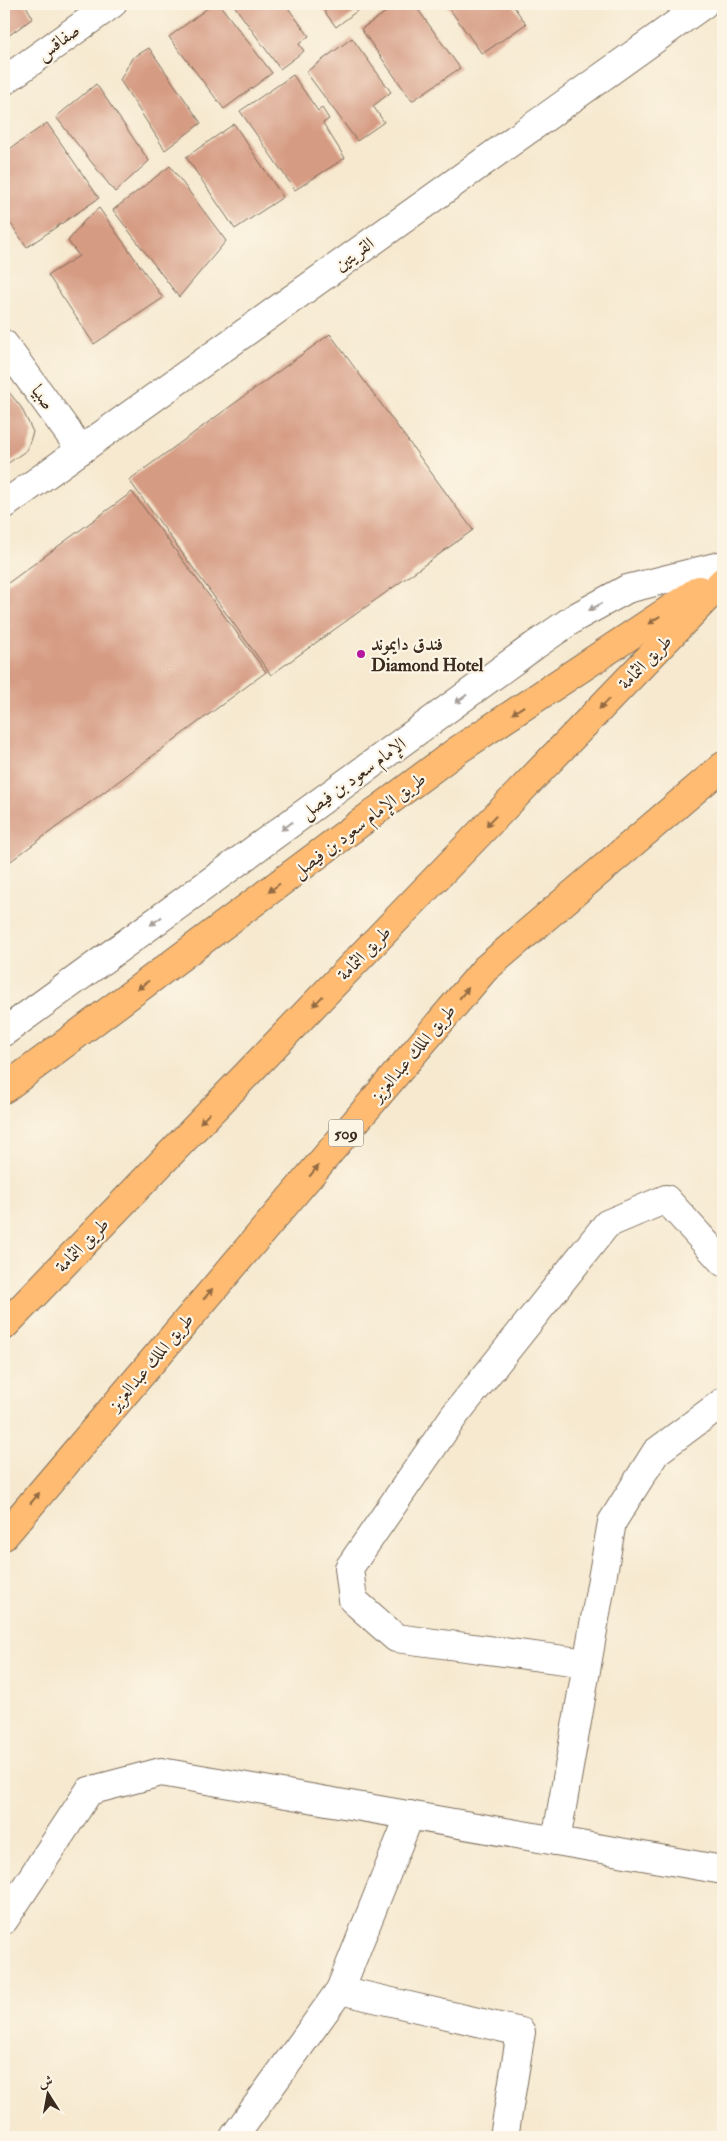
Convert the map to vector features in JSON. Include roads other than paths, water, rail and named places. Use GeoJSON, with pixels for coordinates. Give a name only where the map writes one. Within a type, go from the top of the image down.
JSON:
{"type":"FeatureCollection","features":[{"type":"Feature","properties":{"kind":"main road","name":"طريق الإمام سعود بن فيصل"},"geometry":{"type":"LineString","coordinates":[[4,1089],[458,750],[723,574]]}},
{"type":"Feature","properties":{"kind":"main road","name":"طريق الثمامة"},"geometry":{"type":"LineString","coordinates":[[4,1326],[723,581]]}},
{"type":"Feature","properties":{"kind":"main road","name":"طريق الملك عبدالعزيز"},"geometry":{"type":"LineString","coordinates":[[4,1536],[485,969],[723,766]]}},
{"type":"Feature","properties":{"kind":"street","name":"صفاقس"},"geometry":{"type":"LineString","coordinates":[[4,81],[112,4]]}},
{"type":"Feature","properties":{"kind":"street","name":"القريتين"},"geometry":{"type":"LineString","coordinates":[[4,505],[704,4]]}},
{"type":"Feature","properties":{"kind":"street","name":"صبيا"},"geometry":{"type":"LineString","coordinates":[[4,344],[81,450]]}},
{"type":"Feature","properties":{"kind":"street","name":"الإمام سعود بن فيصل"},"geometry":{"type":"LineString","coordinates":[[4,1032],[576,617],[627,589],[723,565]]}},
{"type":"Feature","properties":{"kind":"street"},"geometry":{"type":"LineString","coordinates":[[587,1663],[396,1638],[353,1600],[349,1568],[454,1416],[607,1224],[666,1199],[723,1262]]}},
{"type":"Feature","properties":{"kind":"street"},"geometry":{"type":"LineString","coordinates":[[556,1841],[612,1522],[656,1452],[723,1402]]}},
{"type":"Feature","properties":{"kind":"street"},"geometry":{"type":"LineString","coordinates":[[4,1920],[89,1790],[161,1772],[723,1870]]}},
{"type":"Feature","properties":{"kind":"street"},"geometry":{"type":"LineString","coordinates":[[234,2137],[340,1990],[410,1815]]}},
{"type":"Feature","properties":{"kind":"street"},"geometry":{"type":"LineString","coordinates":[[340,1990],[521,2032],[504,2137]]}},
{"type":"Feature","properties":{"kind":"place","name":"فندق دايموند Diamond Hotel"},"geometry":{"type":"Point","coordinates":[361,654]}}]}
